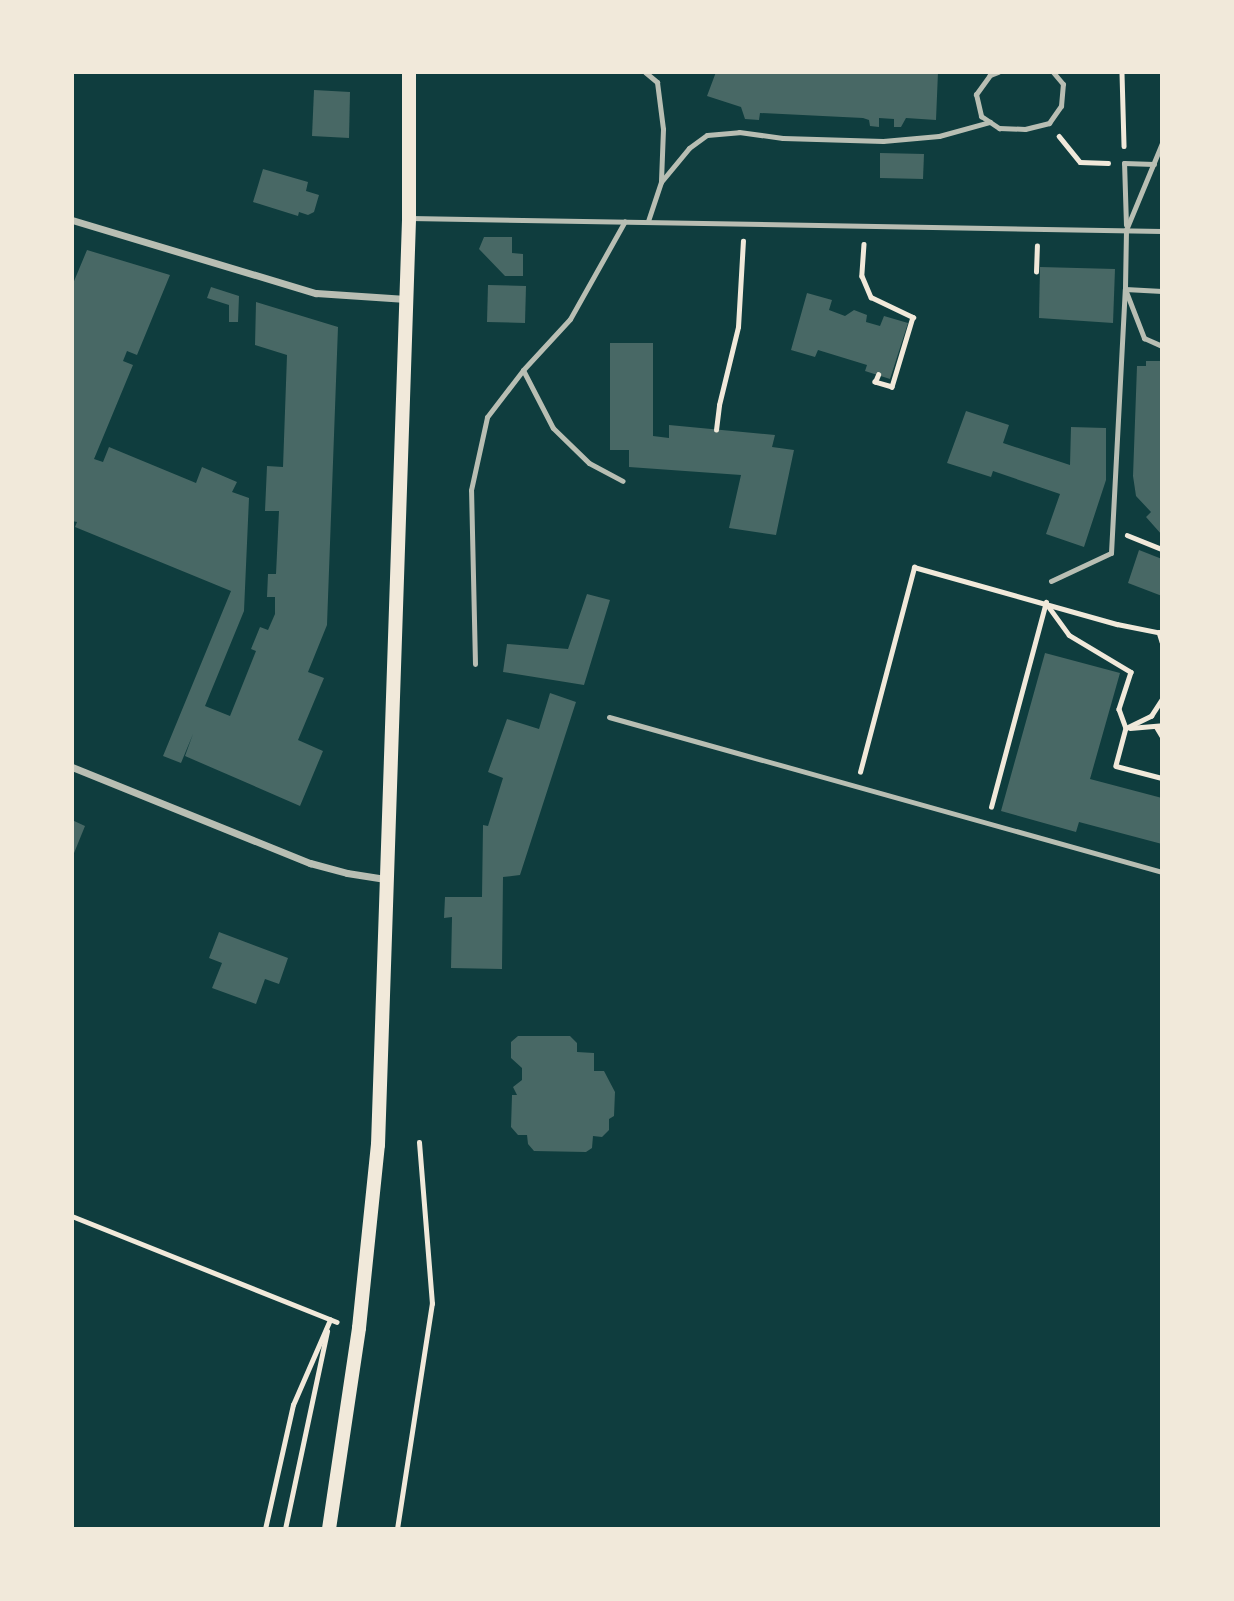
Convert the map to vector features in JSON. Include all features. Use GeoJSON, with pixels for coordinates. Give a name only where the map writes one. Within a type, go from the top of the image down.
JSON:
{"type":"FeatureCollection","features":[{"type":"Feature","properties":{"kind":"main road"},"geometry":{"type":"LineString","coordinates":[[329,1529],[359,1328],[378,1145],[384,879],[409,218],[409,72]]}},
{"type":"Feature","properties":{"kind":"street"},"geometry":{"type":"LineString","coordinates":[[72,220],[316,293],[406,299]]}},
{"type":"Feature","properties":{"kind":"street"},"geometry":{"type":"LineString","coordinates":[[72,766],[310,863],[384,879]]}},
{"type":"Feature","properties":{"kind":"lane"},"geometry":{"type":"LineString","coordinates":[[645,72],[657,82],[663,129],[661,182],[649,221]]}},
{"type":"Feature","properties":{"kind":"lane"},"geometry":{"type":"LineString","coordinates":[[998,72],[988,73],[976,94],[981,116],[999,128],[1026,129],[1049,123],[1061,106],[1063,83],[1053,72]]}},
{"type":"Feature","properties":{"kind":"lane"},"geometry":{"type":"LineString","coordinates":[[661,182],[689,148],[707,135],[739,132],[783,138],[883,141],[939,136],[990,122]]}},
{"type":"Feature","properties":{"kind":"lane"},"geometry":{"type":"LineString","coordinates":[[1126,230],[1162,143]]}},
{"type":"Feature","properties":{"kind":"lane"},"geometry":{"type":"LineString","coordinates":[[1051,581],[1111,553],[1125,289],[1124,163],[1153,164]]}},
{"type":"Feature","properties":{"kind":"lane"},"geometry":{"type":"LineString","coordinates":[[409,218],[1162,231]]}},
{"type":"Feature","properties":{"kind":"lane"},"geometry":{"type":"LineString","coordinates":[[475,664],[471,490],[487,417],[523,370],[570,319],[625,221]]}},
{"type":"Feature","properties":{"kind":"lane"},"geometry":{"type":"LineString","coordinates":[[1125,289],[1162,291]]}},
{"type":"Feature","properties":{"kind":"lane"},"geometry":{"type":"LineString","coordinates":[[1125,289],[1144,338],[1162,346]]}},
{"type":"Feature","properties":{"kind":"lane"},"geometry":{"type":"LineString","coordinates":[[523,370],[553,428],[589,463],[624,481]]}},
{"type":"Feature","properties":{"kind":"lane"},"geometry":{"type":"LineString","coordinates":[[609,717],[1162,872]]}},
{"type":"Feature","properties":{"kind":"path"},"geometry":{"type":"LineString","coordinates":[[1049,123],[1080,162],[1124,163],[1122,74]]}},
{"type":"Feature","properties":{"kind":"path"},"geometry":{"type":"LineString","coordinates":[[716,430],[719,405],[738,327],[743,276],[743,223]]}},
{"type":"Feature","properties":{"kind":"path"},"geometry":{"type":"LineString","coordinates":[[866,225],[862,276],[871,297],[914,317],[892,387],[875,382],[877,375]]}},
{"type":"Feature","properties":{"kind":"path"},"geometry":{"type":"LineString","coordinates":[[1036,272],[1037,228]]}},
{"type":"Feature","properties":{"kind":"path"},"geometry":{"type":"LineString","coordinates":[[1113,529],[1162,549]]}},
{"type":"Feature","properties":{"kind":"path"},"geometry":{"type":"LineString","coordinates":[[856,786],[914,567],[1117,624],[1161,633],[1162,642]]}},
{"type":"Feature","properties":{"kind":"path"},"geometry":{"type":"LineString","coordinates":[[987,822],[1051,581]]}},
{"type":"Feature","properties":{"kind":"path"},"geometry":{"type":"LineString","coordinates":[[1046,602],[1069,635],[1131,672],[1119,709],[1126,728],[1116,766],[1162,778]]}},
{"type":"Feature","properties":{"kind":"path"},"geometry":{"type":"LineString","coordinates":[[1126,728],[1151,716],[1162,699]]}},
{"type":"Feature","properties":{"kind":"path"},"geometry":{"type":"LineString","coordinates":[[1126,728],[1159,725],[1162,736]]}},
{"type":"Feature","properties":{"kind":"path"},"geometry":{"type":"LineString","coordinates":[[397,1529],[432,1304],[419,1143]]}},
{"type":"Feature","properties":{"kind":"path"},"geometry":{"type":"LineString","coordinates":[[72,1216],[330,1320],[359,1328]]}},
{"type":"Feature","properties":{"kind":"path"},"geometry":{"type":"LineString","coordinates":[[265,1529],[293,1405],[330,1320]]}},
{"type":"Feature","properties":{"kind":"path"},"geometry":{"type":"LineString","coordinates":[[285,1529],[330,1320]]}},
{"type":"Feature","properties":{"kind":"building"},"geometry":{"type":"Polygon","coordinates":[[[716,72],[938,72],[936,120],[906,118],[901,127],[894,127],[894,119],[879,118],[879,127],[870,126],[869,120],[863,118],[760,113],[759,120],[745,119],[741,107],[707,96],[716,72]]]}},
{"type":"Feature","properties":{"kind":"building"},"geometry":{"type":"Polygon","coordinates":[[[314,90],[350,92],[349,138],[312,136],[314,90]]]}},
{"type":"Feature","properties":{"kind":"building"},"geometry":{"type":"Polygon","coordinates":[[[880,153],[924,154],[923,179],[880,178],[880,153]]]}},
{"type":"Feature","properties":{"kind":"building"},"geometry":{"type":"Polygon","coordinates":[[[263,169],[308,182],[306,191],[319,195],[314,212],[308,215],[299,212],[298,216],[253,202],[263,169]]]}},
{"type":"Feature","properties":{"kind":"building"},"geometry":{"type":"Polygon","coordinates":[[[484,237],[512,237],[512,253],[523,254],[523,276],[505,276],[479,249],[484,237]]]}},
{"type":"Feature","properties":{"kind":"building"},"geometry":{"type":"Polygon","coordinates":[[[87,250],[170,275],[137,355],[127,351],[123,361],[133,365],[94,459],[103,462],[109,447],[196,483],[202,467],[237,482],[232,492],[249,498],[244,611],[205,706],[230,716],[256,651],[251,649],[260,627],[268,630],[275,614],[275,597],[267,597],[268,574],[276,574],[279,511],[265,511],[267,466],[283,467],[287,355],[255,345],[256,302],[338,327],[327,625],[308,672],[324,678],[298,740],[323,751],[300,806],[185,756],[193,734],[181,763],[163,756],[231,591],[75,527],[77,522],[72,521],[72,286],[87,250]]]}},
{"type":"Feature","properties":{"kind":"building"},"geometry":{"type":"Polygon","coordinates":[[[1040,267],[1115,269],[1113,323],[1039,318],[1040,267]]]}},
{"type":"Feature","properties":{"kind":"building"},"geometry":{"type":"Polygon","coordinates":[[[488,285],[526,286],[525,323],[487,322],[488,285]]]}},
{"type":"Feature","properties":{"kind":"building"},"geometry":{"type":"Polygon","coordinates":[[[211,287],[239,296],[238,322],[229,322],[229,305],[207,298],[211,287]]]}},
{"type":"Feature","properties":{"kind":"building"},"geometry":{"type":"Polygon","coordinates":[[[807,293],[832,300],[829,310],[845,316],[854,310],[867,315],[866,322],[880,326],[884,316],[908,323],[890,379],[865,371],[867,365],[818,350],[815,357],[791,350],[807,293]]]}},
{"type":"Feature","properties":{"kind":"building"},"geometry":{"type":"Polygon","coordinates":[[[610,343],[653,343],[653,436],[669,438],[669,425],[775,435],[772,447],[794,450],[776,535],[729,528],[741,475],[629,467],[629,450],[610,450],[610,343]]]}},
{"type":"Feature","properties":{"kind":"building"},"geometry":{"type":"Polygon","coordinates":[[[1146,361],[1162,361],[1162,535],[1146,517],[1151,512],[1136,496],[1133,476],[1137,366],[1146,366],[1146,361]]]}},
{"type":"Feature","properties":{"kind":"building"},"geometry":{"type":"Polygon","coordinates":[[[966,411],[1009,425],[1003,443],[1070,465],[1071,427],[1106,428],[1106,480],[1084,547],[1046,534],[1060,494],[993,471],[991,477],[947,463],[966,411]]]}},
{"type":"Feature","properties":{"kind":"building"},"geometry":{"type":"Polygon","coordinates":[[[1139,550],[1162,559],[1162,596],[1128,583],[1139,550]]]}},
{"type":"Feature","properties":{"kind":"building"},"geometry":{"type":"Polygon","coordinates":[[[587,594],[610,600],[584,685],[503,672],[507,644],[568,649],[587,594]]]}},
{"type":"Feature","properties":{"kind":"building"},"geometry":{"type":"Polygon","coordinates":[[[1045,653],[1120,673],[1090,779],[1162,798],[1162,844],[1079,822],[1076,832],[1001,811],[1045,653]]]}},
{"type":"Feature","properties":{"kind":"building"},"geometry":{"type":"Polygon","coordinates":[[[550,693],[576,702],[520,875],[503,877],[502,969],[451,968],[452,917],[444,918],[445,897],[482,897],[483,825],[488,826],[503,778],[488,772],[507,719],[539,729],[550,693]]]}},
{"type":"Feature","properties":{"kind":"building"},"geometry":{"type":"Polygon","coordinates":[[[72,820],[85,826],[72,858],[72,820]]]}},
{"type":"Feature","properties":{"kind":"building"},"geometry":{"type":"Polygon","coordinates":[[[219,932],[288,958],[279,984],[265,979],[256,1004],[212,988],[222,963],[209,958],[219,932]]]}},
{"type":"Feature","properties":{"kind":"building"},"geometry":{"type":"Polygon","coordinates":[[[518,1036],[570,1036],[577,1043],[577,1052],[594,1053],[594,1071],[604,1071],[615,1092],[614,1116],[609,1119],[609,1130],[602,1137],[593,1136],[592,1148],[586,1152],[534,1151],[528,1144],[527,1135],[518,1135],[511,1127],[512,1095],[517,1095],[513,1087],[522,1080],[522,1068],[511,1058],[511,1042],[518,1036]]]}}]}
